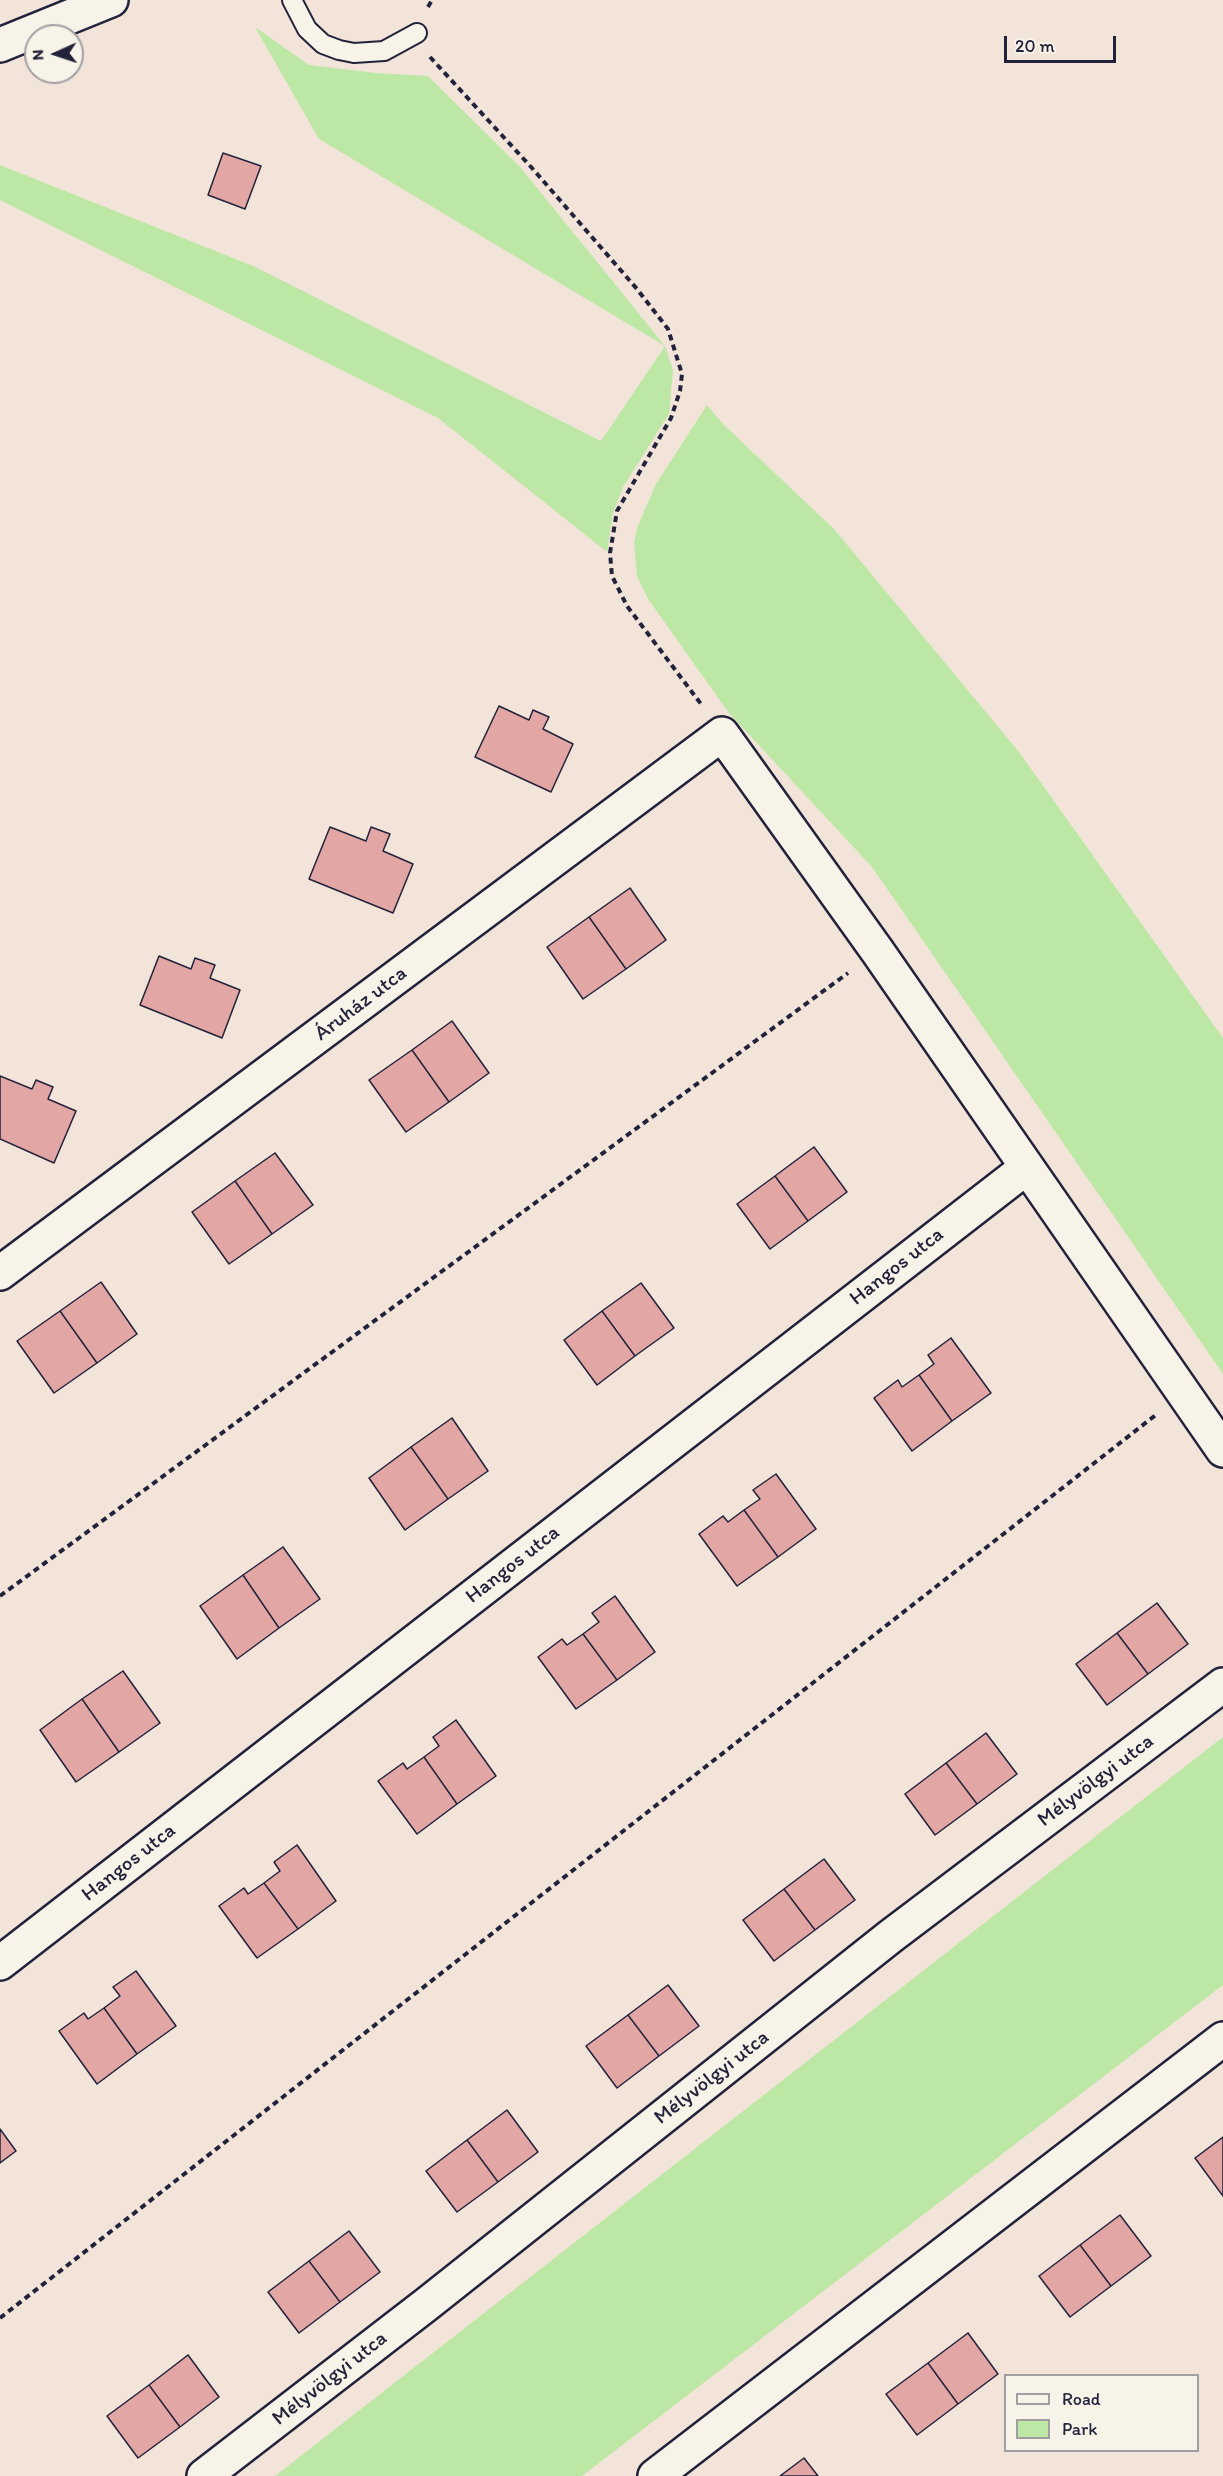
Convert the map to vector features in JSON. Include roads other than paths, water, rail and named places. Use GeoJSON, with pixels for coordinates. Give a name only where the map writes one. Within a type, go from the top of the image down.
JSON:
{"type":"FeatureCollection","features":[{"type":"Feature","properties":{"kind":"street"},"geometry":{"type":"LineString","coordinates":[[0,45],[111,0]]}},
{"type":"Feature","properties":{"kind":"street","name":"Áruház utca"},"geometry":{"type":"LineString","coordinates":[[0,1273],[722,734],[878,952],[1026,1168]]}},
{"type":"Feature","properties":{"kind":"street"},"geometry":{"type":"LineString","coordinates":[[1026,1168],[1223,1450]]}},
{"type":"Feature","properties":{"kind":"street","name":"Hangos utca"},"geometry":{"type":"LineString","coordinates":[[0,1963],[1026,1168]]}},
{"type":"Feature","properties":{"kind":"street","name":"Mélyvölgyi utca"},"geometry":{"type":"LineString","coordinates":[[204,2476],[427,2304],[891,1936],[1223,1685]]}},
{"type":"Feature","properties":{"kind":"street"},"geometry":{"type":"LineString","coordinates":[[656,2476],[1223,2039]]}},
{"type":"Feature","properties":{"kind":"lane"},"geometry":{"type":"LineString","coordinates":[[292,0],[307,29],[323,44],[339,50],[354,53],[384,51],[417,33]]}}]}
